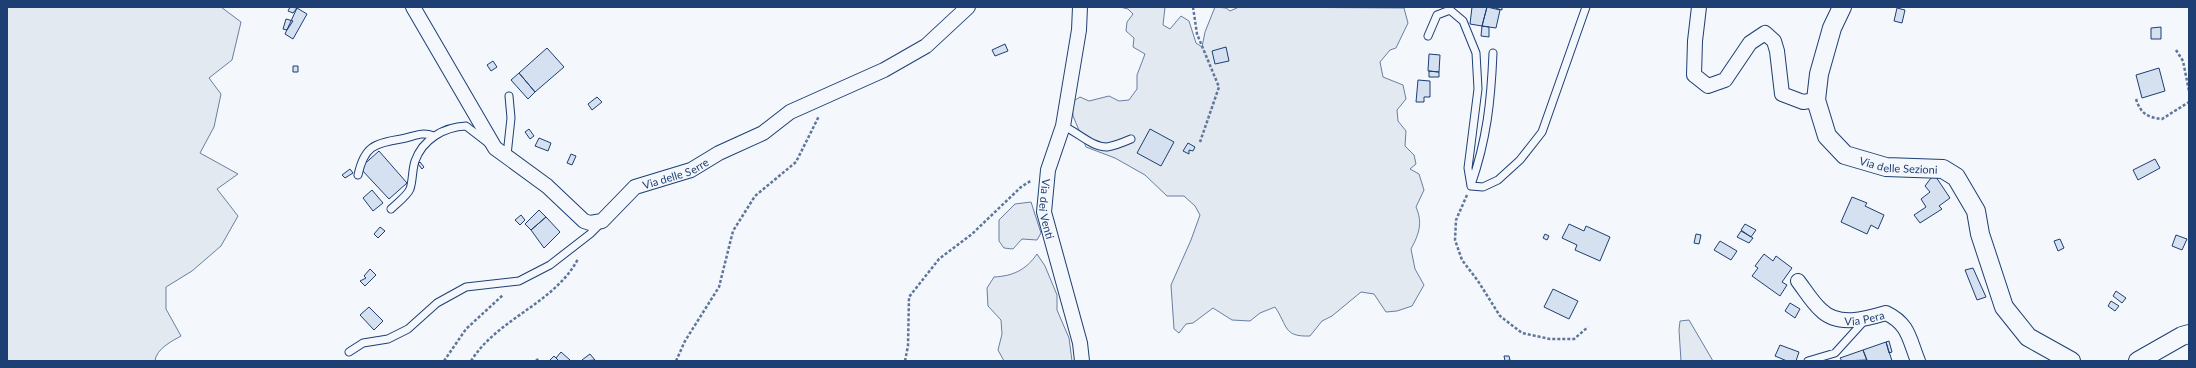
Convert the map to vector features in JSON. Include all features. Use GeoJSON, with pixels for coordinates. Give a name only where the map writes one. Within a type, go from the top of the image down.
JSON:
{"type":"FeatureCollection","features":[{"type":"Feature","properties":{"kind":"street"},"geometry":{"type":"LineString","coordinates":[[413,7],[495,148],[507,155],[547,186],[584,221],[590,223],[602,221]]}},
{"type":"Feature","properties":{"kind":"street","name":"Via delle Serre"},"geometry":{"type":"LineString","coordinates":[[602,221],[635,187],[691,170],[719,153],[763,133],[790,112],[884,70],[926,46],[968,7]]}},
{"type":"Feature","properties":{"kind":"street","name":"Via dei Venti"},"geometry":{"type":"LineString","coordinates":[[1080,7],[1079,30],[1063,126],[1048,170],[1044,212],[1080,342],[1082,361]]}},
{"type":"Feature","properties":{"kind":"street"},"geometry":{"type":"LineString","coordinates":[[1699,7],[1695,40],[1694,75],[1708,86],[1725,80],[1750,43],[1765,33],[1774,42],[1777,51],[1782,94],[1803,102],[1816,100]]}},
{"type":"Feature","properties":{"kind":"street","name":"Via delle Sezioni"},"geometry":{"type":"LineString","coordinates":[[1842,7],[1832,28],[1819,74],[1816,100],[1827,136],[1845,155],[1886,167],[1944,169],[1956,177],[1976,211],[1980,234],[2004,307],[2028,337],[2071,361]]}},
{"type":"Feature","properties":{"kind":"street","name":"Via Pera"},"geometry":{"type":"LineString","coordinates":[[1798,281],[1821,311],[1840,320],[1865,320],[1886,313],[1899,319],[1909,335],[1918,361]]}},
{"type":"Feature","properties":{"kind":"street"},"geometry":{"type":"LineString","coordinates":[[2138,361],[2182,336],[2189,334]]}},
{"type":"Feature","properties":{"kind":"lane"},"geometry":{"type":"LineString","coordinates":[[1471,186],[1483,187],[1498,180],[1520,160],[1542,132],[1586,7]]}},
{"type":"Feature","properties":{"kind":"lane"},"geometry":{"type":"LineString","coordinates":[[1428,36],[1437,15],[1450,10],[1463,21],[1476,53],[1478,89],[1468,168],[1471,186]]}},
{"type":"Feature","properties":{"kind":"lane"},"geometry":{"type":"LineString","coordinates":[[1471,186],[1481,157],[1490,111],[1493,54]]}},
{"type":"Feature","properties":{"kind":"lane"},"geometry":{"type":"LineString","coordinates":[[507,155],[511,118],[509,96]]}},
{"type":"Feature","properties":{"kind":"lane"},"geometry":{"type":"LineString","coordinates":[[391,209],[410,190],[415,161],[423,146],[434,136],[453,127],[466,126],[495,148]]}},
{"type":"Feature","properties":{"kind":"lane"},"geometry":{"type":"LineString","coordinates":[[1063,126],[1073,130],[1096,146],[1108,147],[1131,139]]}},
{"type":"Feature","properties":{"kind":"lane"},"geometry":{"type":"LineString","coordinates":[[358,175],[362,159],[371,147],[389,140],[402,139],[415,134],[425,133],[434,136]]}},
{"type":"Feature","properties":{"kind":"lane"},"geometry":{"type":"LineString","coordinates":[[349,352],[362,343],[388,340],[408,329],[437,303],[466,287],[519,281],[550,264],[590,234],[602,221]]}},
{"type":"Feature","properties":{"kind":"lane"},"geometry":{"type":"LineString","coordinates":[[1808,361],[1835,352],[1865,320]]}},
{"type":"Feature","properties":{"kind":"path"},"geometry":{"type":"LineString","coordinates":[[1193,7],[1197,34],[1218,87],[1200,142]]}},
{"type":"Feature","properties":{"kind":"path"},"geometry":{"type":"LineString","coordinates":[[2176,50],[2183,61],[2189,91]]}},
{"type":"Feature","properties":{"kind":"path"},"geometry":{"type":"LineString","coordinates":[[2136,99],[2140,111],[2149,117],[2162,119],[2189,102]]}},
{"type":"Feature","properties":{"kind":"path"},"geometry":{"type":"LineString","coordinates":[[676,361],[685,341],[719,287],[733,231],[755,196],[796,162],[820,114]]}},
{"type":"Feature","properties":{"kind":"path"},"geometry":{"type":"LineString","coordinates":[[905,361],[908,346],[910,297],[939,260],[972,234],[1021,187],[1048,170]]}},
{"type":"Feature","properties":{"kind":"path"},"geometry":{"type":"LineString","coordinates":[[1471,186],[1456,220],[1455,240],[1462,260],[1478,281],[1500,316],[1522,333],[1550,340],[1574,339],[1588,327]]}},
{"type":"Feature","properties":{"kind":"path"},"geometry":{"type":"LineString","coordinates":[[471,361],[478,351],[513,320],[558,288],[573,269],[579,257]]}},
{"type":"Feature","properties":{"kind":"path"},"geometry":{"type":"LineString","coordinates":[[444,361],[466,329],[519,281]]}},
{"type":"Feature","properties":{"kind":"path"},"geometry":{"type":"LineString","coordinates":[[536,361],[539,358]]}},
{"type":"Feature","properties":{"kind":"shaded area"},"geometry":{"type":"Polygon","coordinates":[[[7,7],[221,7],[241,22],[232,60],[209,78],[221,94],[214,127],[200,153],[238,174],[217,189],[238,216],[221,246],[192,271],[166,287],[166,309],[181,336],[161,349],[155,361],[7,361],[7,7]]]}},
{"type":"Feature","properties":{"kind":"shaded area"},"geometry":{"type":"Polygon","coordinates":[[[1120,7],[1165,7],[1163,25],[1170,29],[1181,16],[1189,21],[1196,43],[1202,47],[1205,32],[1215,7],[1226,8],[1230,11],[1239,7],[1404,8],[1408,23],[1396,48],[1390,50],[1380,62],[1383,77],[1403,85],[1406,99],[1397,110],[1398,121],[1406,131],[1405,146],[1414,155],[1416,164],[1410,169],[1419,174],[1424,190],[1416,207],[1420,223],[1411,249],[1415,269],[1424,285],[1412,306],[1397,311],[1386,312],[1374,294],[1361,292],[1332,316],[1322,321],[1310,336],[1295,335],[1290,332],[1275,307],[1260,313],[1250,321],[1232,320],[1213,308],[1193,323],[1186,324],[1179,333],[1174,329],[1171,285],[1191,240],[1200,215],[1195,206],[1184,196],[1167,196],[1145,175],[1115,158],[1086,147],[1073,116],[1072,102],[1080,97],[1089,101],[1109,96],[1119,101],[1129,100],[1137,89],[1137,75],[1145,54],[1133,47],[1134,38],[1126,31],[1127,22],[1133,14],[1128,9],[1120,7]]]}},
{"type":"Feature","properties":{"kind":"shaded area"},"geometry":{"type":"Polygon","coordinates":[[[1031,202],[1041,233],[1037,240],[1022,239],[1013,249],[1004,248],[999,241],[999,220],[1015,204],[1031,202]]]}},
{"type":"Feature","properties":{"kind":"shaded area"},"geometry":{"type":"Polygon","coordinates":[[[1037,254],[1045,266],[1057,295],[1057,310],[1069,338],[1072,361],[1004,361],[998,350],[1002,334],[1001,320],[988,306],[987,288],[994,277],[1013,274],[1024,268],[1037,254]]]}},
{"type":"Feature","properties":{"kind":"shaded area"},"geometry":{"type":"Polygon","coordinates":[[[1689,320],[1713,361],[1681,361],[1679,330],[1680,321],[1689,320]]]}},
{"type":"Feature","properties":{"kind":"building"},"geometry":{"type":"Polygon","coordinates":[[[290,7],[297,8],[293,13],[288,11],[290,7]]]}},
{"type":"Feature","properties":{"kind":"building"},"geometry":{"type":"Polygon","coordinates":[[[1472,7],[1487,7],[1482,26],[1470,24],[1472,7]]]}},
{"type":"Feature","properties":{"kind":"building"},"geometry":{"type":"Polygon","coordinates":[[[1487,7],[1500,10],[1496,28],[1482,26],[1487,7]]]}},
{"type":"Feature","properties":{"kind":"building"},"geometry":{"type":"Polygon","coordinates":[[[1492,7],[1502,7],[1502,10],[1492,7]]]}},
{"type":"Feature","properties":{"kind":"building"},"geometry":{"type":"Polygon","coordinates":[[[297,8],[307,14],[293,39],[285,34],[297,8]]]}},
{"type":"Feature","properties":{"kind":"building"},"geometry":{"type":"Polygon","coordinates":[[[1897,8],[1905,10],[1902,23],[1894,21],[1897,8]]]}},
{"type":"Feature","properties":{"kind":"building"},"geometry":{"type":"Polygon","coordinates":[[[286,19],[293,21],[287,30],[283,29],[286,19]]]}},
{"type":"Feature","properties":{"kind":"building"},"geometry":{"type":"Polygon","coordinates":[[[1482,26],[1489,27],[1489,37],[1481,36],[1482,26]]]}},
{"type":"Feature","properties":{"kind":"building"},"geometry":{"type":"Polygon","coordinates":[[[2161,27],[2161,39],[2151,39],[2151,28],[2161,27]]]}},
{"type":"Feature","properties":{"kind":"building"},"geometry":{"type":"Polygon","coordinates":[[[1005,44],[1008,51],[995,56],[992,50],[1005,44]]]}},
{"type":"Feature","properties":{"kind":"building"},"geometry":{"type":"Polygon","coordinates":[[[1226,47],[1229,61],[1215,64],[1212,51],[1226,47]]]}},
{"type":"Feature","properties":{"kind":"building"},"geometry":{"type":"Polygon","coordinates":[[[547,48],[564,67],[535,92],[519,73],[547,48]]]}},
{"type":"Feature","properties":{"kind":"building"},"geometry":{"type":"Polygon","coordinates":[[[1429,54],[1440,55],[1439,72],[1428,71],[1429,54]]]}},
{"type":"Feature","properties":{"kind":"building"},"geometry":{"type":"Polygon","coordinates":[[[493,61],[497,67],[491,71],[487,65],[493,61]]]}},
{"type":"Feature","properties":{"kind":"building"},"geometry":{"type":"Polygon","coordinates":[[[293,66],[298,66],[298,72],[293,72],[293,66]]]}},
{"type":"Feature","properties":{"kind":"building"},"geometry":{"type":"Polygon","coordinates":[[[2159,68],[2165,91],[2142,98],[2136,75],[2159,68]]]}},
{"type":"Feature","properties":{"kind":"building"},"geometry":{"type":"Polygon","coordinates":[[[1429,71],[1439,72],[1439,77],[1429,77],[1429,71]]]}},
{"type":"Feature","properties":{"kind":"building"},"geometry":{"type":"Polygon","coordinates":[[[519,73],[535,92],[528,99],[511,80],[519,73]]]}},
{"type":"Feature","properties":{"kind":"building"},"geometry":{"type":"Polygon","coordinates":[[[1418,80],[1430,81],[1430,97],[1424,97],[1424,102],[1416,102],[1418,80]]]}},
{"type":"Feature","properties":{"kind":"building"},"geometry":{"type":"Polygon","coordinates":[[[597,97],[602,102],[592,110],[588,104],[597,97]]]}},
{"type":"Feature","properties":{"kind":"building"},"geometry":{"type":"Polygon","coordinates":[[[529,129],[534,136],[530,139],[525,132],[529,129]]]}},
{"type":"Feature","properties":{"kind":"building"},"geometry":{"type":"Polygon","coordinates":[[[1150,129],[1174,142],[1161,166],[1137,153],[1150,129]]]}},
{"type":"Feature","properties":{"kind":"building"},"geometry":{"type":"Polygon","coordinates":[[[539,138],[551,143],[548,151],[535,146],[539,138]]]}},
{"type":"Feature","properties":{"kind":"building"},"geometry":{"type":"Polygon","coordinates":[[[1188,143],[1195,147],[1193,151],[1189,150],[1189,154],[1183,151],[1188,143]]]}},
{"type":"Feature","properties":{"kind":"building"},"geometry":{"type":"Polygon","coordinates":[[[379,151],[407,183],[389,199],[360,168],[379,151]]]}},
{"type":"Feature","properties":{"kind":"building"},"geometry":{"type":"Polygon","coordinates":[[[571,154],[576,156],[572,165],[567,163],[571,154]]]}},
{"type":"Feature","properties":{"kind":"building"},"geometry":{"type":"Polygon","coordinates":[[[2155,159],[2160,168],[2138,180],[2133,170],[2155,159]]]}},
{"type":"Feature","properties":{"kind":"building"},"geometry":{"type":"Polygon","coordinates":[[[420,162],[424,167],[422,169],[418,164],[420,162]]]}},
{"type":"Feature","properties":{"kind":"building"},"geometry":{"type":"Polygon","coordinates":[[[350,169],[353,173],[345,178],[342,175],[350,169]]]}},
{"type":"Feature","properties":{"kind":"building"},"geometry":{"type":"Polygon","coordinates":[[[1934,174],[1950,198],[1939,206],[1942,209],[1920,223],[1914,215],[1926,207],[1921,199],[1930,192],[1925,186],[1934,174]]]}},
{"type":"Feature","properties":{"kind":"building"},"geometry":{"type":"Polygon","coordinates":[[[372,190],[383,203],[373,211],[363,198],[372,190]]]}},
{"type":"Feature","properties":{"kind":"building"},"geometry":{"type":"Polygon","coordinates":[[[1852,197],[1867,203],[1865,206],[1884,215],[1878,229],[1871,225],[1867,234],[1841,222],[1852,197]]]}},
{"type":"Feature","properties":{"kind":"building"},"geometry":{"type":"Polygon","coordinates":[[[539,210],[546,217],[531,230],[525,224],[539,210]]]}},
{"type":"Feature","properties":{"kind":"building"},"geometry":{"type":"Polygon","coordinates":[[[521,215],[525,220],[520,225],[515,220],[521,215]]]}},
{"type":"Feature","properties":{"kind":"building"},"geometry":{"type":"Polygon","coordinates":[[[546,217],[560,232],[544,248],[531,230],[546,217]]]}},
{"type":"Feature","properties":{"kind":"building"},"geometry":{"type":"Polygon","coordinates":[[[1569,224],[1584,231],[1586,226],[1610,237],[1600,261],[1575,250],[1577,245],[1562,238],[1569,224]]]}},
{"type":"Feature","properties":{"kind":"building"},"geometry":{"type":"Polygon","coordinates":[[[1745,224],[1756,230],[1751,237],[1741,230],[1745,224]]]}},
{"type":"Feature","properties":{"kind":"building"},"geometry":{"type":"Polygon","coordinates":[[[380,227],[385,231],[378,238],[374,234],[380,227]]]}},
{"type":"Feature","properties":{"kind":"building"},"geometry":{"type":"Polygon","coordinates":[[[1741,231],[1753,238],[1749,243],[1737,237],[1741,231]]]}},
{"type":"Feature","properties":{"kind":"building"},"geometry":{"type":"Polygon","coordinates":[[[1545,234],[1549,236],[1547,240],[1543,238],[1545,234]]]}},
{"type":"Feature","properties":{"kind":"building"},"geometry":{"type":"Polygon","coordinates":[[[1696,234],[1701,235],[1699,244],[1694,243],[1696,234]]]}},
{"type":"Feature","properties":{"kind":"building"},"geometry":{"type":"Polygon","coordinates":[[[2176,235],[2187,239],[2182,250],[2172,246],[2176,235]]]}},
{"type":"Feature","properties":{"kind":"building"},"geometry":{"type":"Polygon","coordinates":[[[2060,239],[2064,248],[2058,251],[2054,241],[2060,239]]]}},
{"type":"Feature","properties":{"kind":"building"},"geometry":{"type":"Polygon","coordinates":[[[1720,241],[1737,251],[1731,260],[1714,250],[1720,241]]]}},
{"type":"Feature","properties":{"kind":"building"},"geometry":{"type":"Polygon","coordinates":[[[1764,254],[1773,261],[1776,256],[1792,268],[1782,282],[1787,285],[1780,296],[1752,276],[1758,268],[1755,266],[1764,254]]]}},
{"type":"Feature","properties":{"kind":"building"},"geometry":{"type":"Polygon","coordinates":[[[1973,268],[1986,297],[1977,300],[1965,270],[1973,268]]]}},
{"type":"Feature","properties":{"kind":"building"},"geometry":{"type":"Polygon","coordinates":[[[370,269],[376,275],[365,286],[360,281],[366,278],[364,276],[370,269]]]}},
{"type":"Feature","properties":{"kind":"building"},"geometry":{"type":"Polygon","coordinates":[[[1553,289],[1578,301],[1569,319],[1544,307],[1553,289]]]}},
{"type":"Feature","properties":{"kind":"building"},"geometry":{"type":"Polygon","coordinates":[[[2116,291],[2126,298],[2122,303],[2113,296],[2116,291]]]}},
{"type":"Feature","properties":{"kind":"building"},"geometry":{"type":"Polygon","coordinates":[[[2111,301],[2119,306],[2115,311],[2108,306],[2111,301]]]}},
{"type":"Feature","properties":{"kind":"building"},"geometry":{"type":"Polygon","coordinates":[[[1790,303],[1800,309],[1795,318],[1785,311],[1790,303]]]}},
{"type":"Feature","properties":{"kind":"building"},"geometry":{"type":"Polygon","coordinates":[[[369,307],[383,321],[374,330],[360,315],[369,307]]]}},
{"type":"Feature","properties":{"kind":"building"},"geometry":{"type":"Polygon","coordinates":[[[1889,341],[1892,352],[1889,353],[1886,342],[1889,341]]]}},
{"type":"Feature","properties":{"kind":"building"},"geometry":{"type":"Polygon","coordinates":[[[1886,342],[1892,361],[1867,361],[1863,350],[1886,342]]]}},
{"type":"Feature","properties":{"kind":"building"},"geometry":{"type":"Polygon","coordinates":[[[1780,345],[1799,352],[1796,361],[1787,361],[1775,356],[1780,345]]]}},
{"type":"Feature","properties":{"kind":"building"},"geometry":{"type":"Polygon","coordinates":[[[1863,350],[1867,360],[1842,361],[1840,358],[1863,350]]]}},
{"type":"Feature","properties":{"kind":"building"},"geometry":{"type":"Polygon","coordinates":[[[561,352],[570,360],[569,361],[559,361],[556,358],[561,352]]]}},
{"type":"Feature","properties":{"kind":"building"},"geometry":{"type":"Polygon","coordinates":[[[590,354],[595,360],[582,360],[590,354]]]}},
{"type":"Feature","properties":{"kind":"building"},"geometry":{"type":"Polygon","coordinates":[[[554,356],[559,361],[549,361],[554,356]]]}},
{"type":"Feature","properties":{"kind":"building"},"geometry":{"type":"Polygon","coordinates":[[[1504,356],[1509,356],[1510,360],[1505,361],[1504,356]]]}}]}
